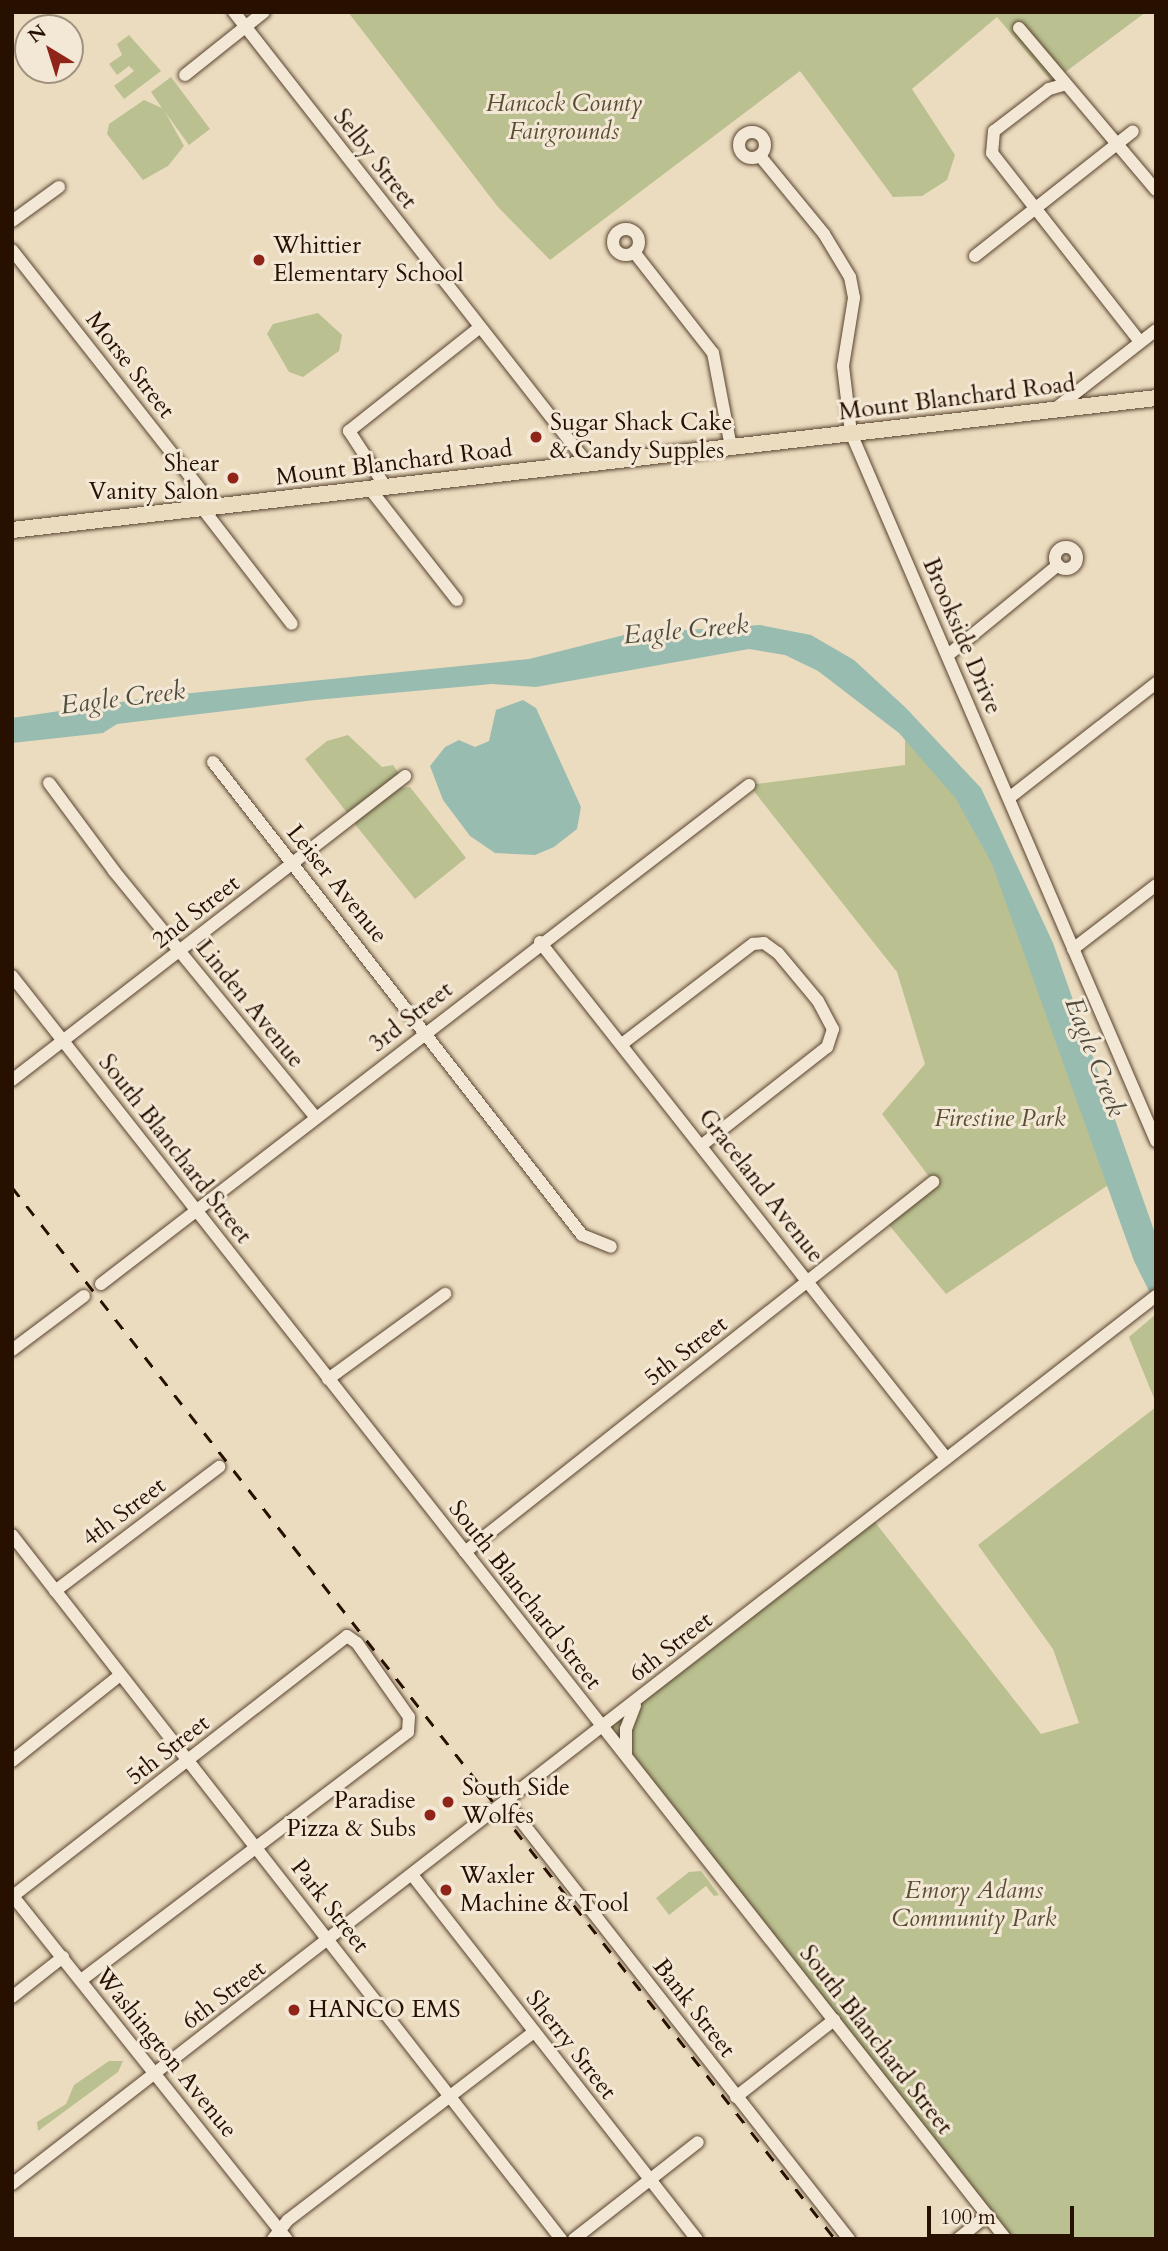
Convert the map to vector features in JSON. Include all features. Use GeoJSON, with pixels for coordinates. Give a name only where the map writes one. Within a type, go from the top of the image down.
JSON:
{"type":"FeatureCollection","features":[{"type":"Feature","properties":{"kind":"main road","name":"Mount Blanchard Road"},"geometry":{"type":"LineString","coordinates":[[12,530],[1156,398]]}},
{"type":"Feature","properties":{"kind":"street","name":"Selby Street"},"geometry":{"type":"LineString","coordinates":[[234,12],[587,463]]}},
{"type":"Feature","properties":{"kind":"street"},"geometry":{"type":"LineString","coordinates":[[185,75],[264,12]]}},
{"type":"Feature","properties":{"kind":"street"},"geometry":{"type":"LineString","coordinates":[[1019,28],[1063,85],[1077,92],[1156,190]]}},
{"type":"Feature","properties":{"kind":"street"},"geometry":{"type":"LineString","coordinates":[[1063,85],[1049,89],[994,131],[990,146],[1140,342]]}},
{"type":"Feature","properties":{"kind":"street"},"geometry":{"type":"LineString","coordinates":[[975,256],[1133,131]]}},
{"type":"Feature","properties":{"kind":"street","name":"Brookside Drive"},"geometry":{"type":"LineString","coordinates":[[760,156],[824,234],[850,277],[854,298],[843,366],[851,433],[1156,1141]]}},
{"type":"Feature","properties":{"kind":"street"},"geometry":{"type":"LineString","coordinates":[[12,221],[59,187]]}},
{"type":"Feature","properties":{"kind":"street","name":"Morse Street"},"geometry":{"type":"LineString","coordinates":[[12,250],[208,508]]}},
{"type":"Feature","properties":{"kind":"street"},"geometry":{"type":"LineString","coordinates":[[634,252],[713,354],[731,447]]}},
{"type":"Feature","properties":{"kind":"street"},"geometry":{"type":"LineString","coordinates":[[457,600],[378,488],[349,431],[480,327]]}},
{"type":"Feature","properties":{"kind":"street"},"geometry":{"type":"LineString","coordinates":[[1055,410],[1156,330]]}},
{"type":"Feature","properties":{"kind":"street"},"geometry":{"type":"LineString","coordinates":[[208,508],[292,624]]}},
{"type":"Feature","properties":{"kind":"street"},"geometry":{"type":"LineString","coordinates":[[948,655],[1058,565]]}},
{"type":"Feature","properties":{"kind":"street"},"geometry":{"type":"LineString","coordinates":[[1009,798],[1156,683]]}},
{"type":"Feature","properties":{"kind":"street","name":"Leiser Avenue"},"geometry":{"type":"LineString","coordinates":[[213,762],[427,1032],[582,1235],[611,1247]]}},
{"type":"Feature","properties":{"kind":"street","name":"2nd Street"},"geometry":{"type":"LineString","coordinates":[[12,1080],[405,776]]}},
{"type":"Feature","properties":{"kind":"street","name":"Linden Avenue"},"geometry":{"type":"LineString","coordinates":[[50,783],[316,1118]]}},
{"type":"Feature","properties":{"kind":"street","name":"3rd Street"},"geometry":{"type":"LineString","coordinates":[[101,1284],[540,942],[749,785]]}},
{"type":"Feature","properties":{"kind":"street"},"geometry":{"type":"LineString","coordinates":[[1073,949],[1156,884]]}},
{"type":"Feature","properties":{"kind":"street","name":"Graceland Avenue"},"geometry":{"type":"LineString","coordinates":[[540,942],[946,1458]]}},
{"type":"Feature","properties":{"kind":"street"},"geometry":{"type":"LineString","coordinates":[[622,1044],[746,947],[759,943],[768,946],[826,1013],[833,1038],[811,1062],[702,1145]]}},
{"type":"Feature","properties":{"kind":"street","name":"South Blanchard Street"},"geometry":{"type":"LineString","coordinates":[[12,976],[1006,2239]]}},
{"type":"Feature","properties":{"kind":"street","name":"5th Street"},"geometry":{"type":"LineString","coordinates":[[465,1552],[933,1182]]}},
{"type":"Feature","properties":{"kind":"street"},"geometry":{"type":"LineString","coordinates":[[328,1379],[445,1294]]}},
{"type":"Feature","properties":{"kind":"street"},"geometry":{"type":"LineString","coordinates":[[12,1350],[84,1296]]}},
{"type":"Feature","properties":{"kind":"street","name":"6th Street"},"geometry":{"type":"LineString","coordinates":[[12,2184],[413,1876],[1156,1296]]}},
{"type":"Feature","properties":{"kind":"street","name":"4th Street"},"geometry":{"type":"LineString","coordinates":[[55,1591],[219,1467]]}},
{"type":"Feature","properties":{"kind":"street","name":"Park Street"},"geometry":{"type":"LineString","coordinates":[[12,1535],[561,2239]]}},
{"type":"Feature","properties":{"kind":"street","name":"5th Street"},"geometry":{"type":"LineString","coordinates":[[13,1896],[347,1636],[357,1643],[409,1717],[408,1732],[256,1845]]}},
{"type":"Feature","properties":{"kind":"street"},"geometry":{"type":"LineString","coordinates":[[12,1761],[120,1675]]}},
{"type":"Feature","properties":{"kind":"street"},"geometry":{"type":"LineString","coordinates":[[627,1759],[626,1729],[638,1701]]}},
{"type":"Feature","properties":{"kind":"street","name":"Bank Street"},"geometry":{"type":"LineString","coordinates":[[507,1803],[849,2239]]}},
{"type":"Feature","properties":{"kind":"street"},"geometry":{"type":"LineString","coordinates":[[81,1980],[256,1845]]}},
{"type":"Feature","properties":{"kind":"street","name":"Sherry Street"},"geometry":{"type":"LineString","coordinates":[[413,1876],[697,2239]]}},
{"type":"Feature","properties":{"kind":"street","name":"Washington Avenue"},"geometry":{"type":"LineString","coordinates":[[13,1896],[156,2073],[280,2237]]}},
{"type":"Feature","properties":{"kind":"street"},"geometry":{"type":"LineString","coordinates":[[12,1997],[63,1957]]}},
{"type":"Feature","properties":{"kind":"street"},"geometry":{"type":"LineString","coordinates":[[736,2097],[834,2020]]}},
{"type":"Feature","properties":{"kind":"street"},"geometry":{"type":"LineString","coordinates":[[280,2237],[288,2220],[534,2032]]}},
{"type":"Feature","properties":{"kind":"street"},"geometry":{"type":"LineString","coordinates":[[574,2239],[698,2142]]}},
{"type":"Feature","properties":{"kind":"street"},"geometry":{"type":"LineString","coordinates":[[958,2239],[988,2215]]}},
{"type":"Feature","properties":{"kind":"green space","name":"Hancock County Fairgrounds"},"geometry":{"type":"Polygon","coordinates":[[[348,12],[1146,12],[1052,82],[997,17],[912,89],[955,155],[947,180],[922,196],[893,197],[800,71],[550,260],[498,207],[348,12]]]}},
{"type":"Feature","properties":{"kind":"green space"},"geometry":{"type":"Polygon","coordinates":[[[129,35],[161,71],[124,99],[114,86],[134,71],[129,66],[117,75],[109,64],[122,55],[117,44],[129,35]]]}},
{"type":"Feature","properties":{"kind":"green space"},"geometry":{"type":"Polygon","coordinates":[[[171,77],[210,129],[189,145],[165,112],[184,146],[168,166],[143,180],[107,134],[109,124],[144,100],[162,108],[151,92],[171,77]]]}},
{"type":"Feature","properties":{"kind":"green space"},"geometry":{"type":"Polygon","coordinates":[[[318,313],[342,335],[339,351],[303,377],[289,372],[267,334],[273,324],[318,313]]]}},
{"type":"Feature","properties":{"kind":"green space","name":"Firestine Park"},"geometry":{"type":"Polygon","coordinates":[[[905,723],[976,806],[1120,1177],[946,1294],[884,1219],[933,1182],[882,1114],[925,1064],[897,972],[749,785],[905,765],[905,723]]]}},
{"type":"Feature","properties":{"kind":"green space"},"geometry":{"type":"Polygon","coordinates":[[[348,735],[382,767],[393,765],[400,775],[349,815],[305,759],[327,741],[348,735]]]}},
{"type":"Feature","properties":{"kind":"green space"},"geometry":{"type":"Polygon","coordinates":[[[410,787],[466,858],[415,899],[354,823],[398,788],[410,787]]]}},
{"type":"Feature","properties":{"kind":"green space"},"geometry":{"type":"Polygon","coordinates":[[[1156,1314],[1156,1403],[1129,1337],[1156,1314]]]}},
{"type":"Feature","properties":{"kind":"green space","name":"Emory Adams Community Park"},"geometry":{"type":"Polygon","coordinates":[[[1156,1407],[1156,2239],[1006,2239],[603,1728],[871,1517],[1041,1734],[1079,1723],[1053,1649],[978,1545],[1156,1407]]]}},
{"type":"Feature","properties":{"kind":"green space"},"geometry":{"type":"Polygon","coordinates":[[[701,1871],[719,1895],[714,1896],[706,1886],[669,1915],[656,1898],[689,1872],[701,1871]]]}},
{"type":"Feature","properties":{"kind":"green space"},"geometry":{"type":"Polygon","coordinates":[[[109,2061],[123,2061],[118,2072],[38,2131],[37,2122],[66,2104],[74,2085],[109,2061]]]}},
{"type":"Feature","properties":{"kind":"water"},"geometry":{"type":"Polygon","coordinates":[[[760,625],[811,635],[854,660],[906,708],[981,788],[1053,943],[1156,1236],[1156,1305],[1134,1261],[992,864],[956,799],[899,733],[818,671],[785,655],[749,649],[536,687],[492,684],[315,700],[117,724],[103,733],[12,743],[12,718],[162,696],[529,659],[628,634],[760,625]]]}},
{"type":"Feature","properties":{"kind":"water"},"geometry":{"type":"Polygon","coordinates":[[[523,700],[536,708],[581,807],[577,829],[554,847],[535,855],[495,853],[470,836],[443,800],[430,766],[445,747],[459,740],[475,747],[489,741],[496,710],[523,700]]]}},
{"type":"Feature","properties":{"kind":"railway"},"geometry":{"type":"LineString","coordinates":[[12,1187],[835,2239]]}},
{"type":"Feature","properties":{"kind":"place","name":"Whittier Elementary School"},"geometry":{"type":"Point","coordinates":[259,260]}},
{"type":"Feature","properties":{"kind":"place","name":"Sugar Shack Cake & Candy Supples"},"geometry":{"type":"Point","coordinates":[536,437]}},
{"type":"Feature","properties":{"kind":"place","name":"Shear Vanity Salon"},"geometry":{"type":"Point","coordinates":[233,478]}},
{"type":"Feature","properties":{"kind":"place","name":"South Side Wolfes"},"geometry":{"type":"Point","coordinates":[448,1802]}},
{"type":"Feature","properties":{"kind":"place","name":"Paradise Pizza & Subs"},"geometry":{"type":"Point","coordinates":[430,1815]}},
{"type":"Feature","properties":{"kind":"place","name":"Waxler Machine & Tool"},"geometry":{"type":"Point","coordinates":[446,1890]}},
{"type":"Feature","properties":{"kind":"place","name":"HANCO EMS"},"geometry":{"type":"Point","coordinates":[294,2010]}},
{"type":"Feature","properties":{"kind":"water label","name":"Eagle Creek"},"geometry":{"type":"Point","coordinates":[686,630]}},
{"type":"Feature","properties":{"kind":"water label","name":"Eagle Creek"},"geometry":{"type":"Point","coordinates":[123,698]}},
{"type":"Feature","properties":{"kind":"water label","name":"Eagle Creek"},"geometry":{"type":"Point","coordinates":[1095,1057]}}]}
